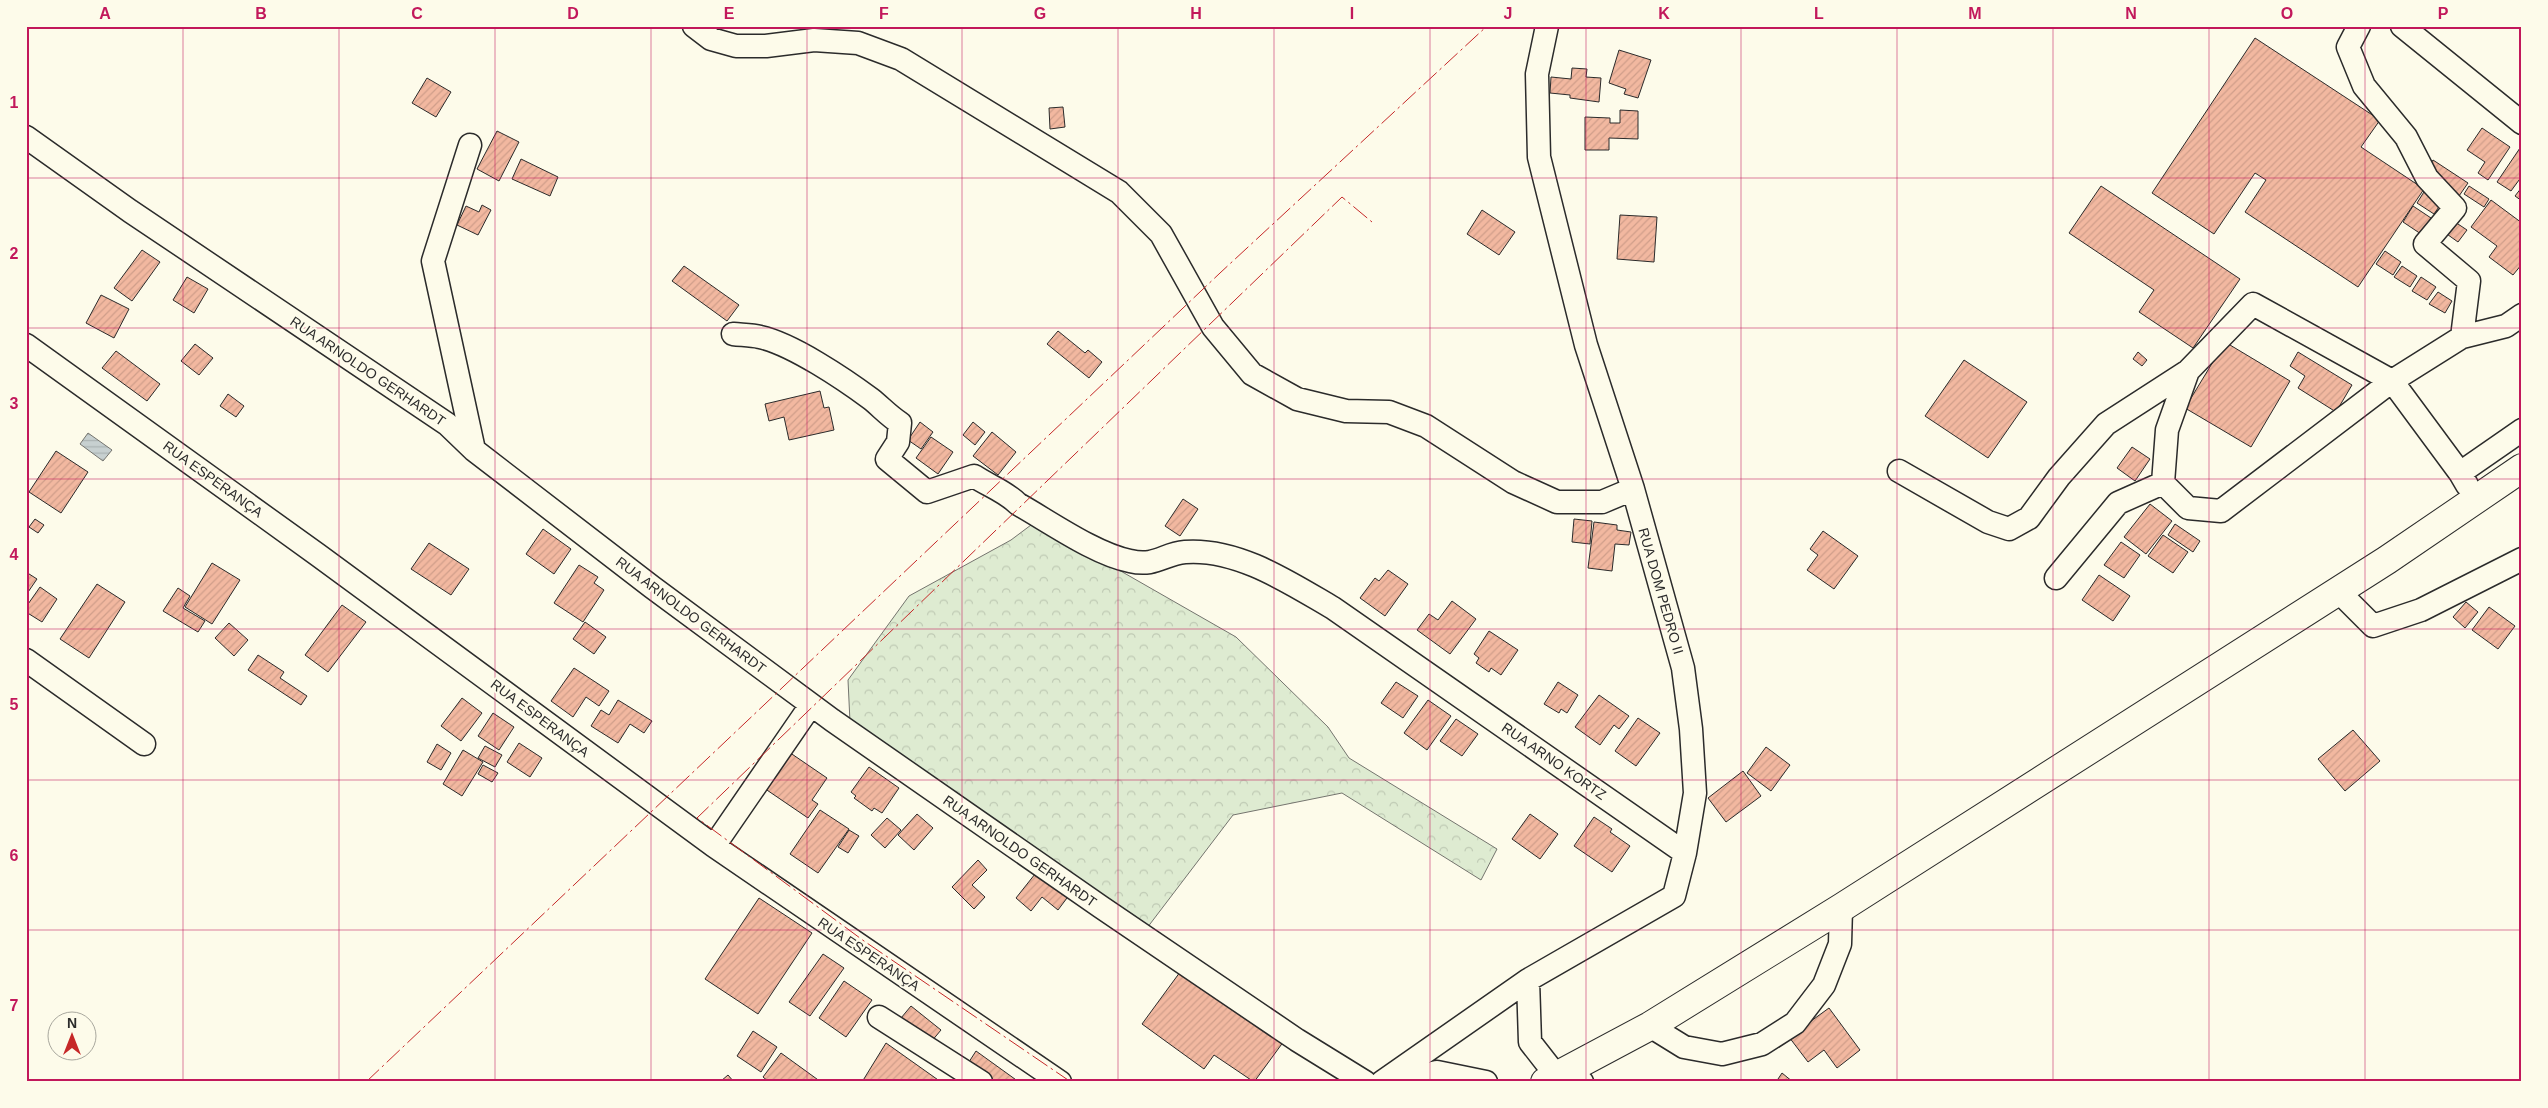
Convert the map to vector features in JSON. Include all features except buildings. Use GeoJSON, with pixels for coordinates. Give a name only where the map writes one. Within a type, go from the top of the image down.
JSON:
{"type":"FeatureCollection","features":[{"type":"Feature","properties":{"kind":"main road"},"geometry":{"type":"LineString","coordinates":[[1550,1078],[1650,1026],[1841,908],[2338,591],[2522,468]]}},
{"type":"Feature","properties":{"kind":"street"},"geometry":{"type":"LineString","coordinates":[[694,26],[711,39],[736,46],[766,46],[814,40],[858,43],[901,59],[1119,192],[1161,234],[1214,328],[1252,374],[1297,399],[1346,411],[1389,412],[1426,426],[1513,482],[1557,502],[1602,502],[1633,489]]}},
{"type":"Feature","properties":{"kind":"street","name":"RUA DOM PEDRO II"},"geometry":{"type":"LineString","coordinates":[[1382,1082],[1528,980],[1674,896],[1685,853],[1695,793],[1691,729],[1682,668],[1633,489],[1586,345],[1539,157],[1537,74],[1547,26]]}},
{"type":"Feature","properties":{"kind":"street"},"geometry":{"type":"LineString","coordinates":[[2359,26],[2348,47],[2364,86],[2406,137],[2427,178],[2455,208],[2424,244],[2470,281],[2462,337]]}},
{"type":"Feature","properties":{"kind":"street"},"geometry":{"type":"LineString","coordinates":[[2402,26],[2522,123]]}},
{"type":"Feature","properties":{"kind":"street","name":"RUA ARNOLDO GERHARDT"},"geometry":{"type":"LineString","coordinates":[[26,137],[130,211],[446,424],[474,450],[652,587],[811,705],[1117,918],[1297,1040],[1364,1082]]}},
{"type":"Feature","properties":{"kind":"street"},"geometry":{"type":"LineString","coordinates":[[470,145],[433,261],[474,450]]}},
{"type":"Feature","properties":{"kind":"street"},"geometry":{"type":"LineString","coordinates":[[1899,471],[1988,522],[2009,529],[2029,518],[2059,477],[2106,424],[2188,371],[2253,304],[2392,381],[2460,473],[2476,499]]}},
{"type":"Feature","properties":{"kind":"street"},"geometry":{"type":"LineString","coordinates":[[2188,371],[2167,430],[2163,483],[2188,508],[2221,511],[2392,381],[2462,337],[2506,326],[2522,315]]}},
{"type":"Feature","properties":{"kind":"street","name":"RUA ARNO KORTZ"},"geometry":{"type":"LineString","coordinates":[[733,334],[760,337],[778,344],[824,367],[872,400],[886,414],[900,423],[898,442],[887,459],[927,492],[974,476],[988,486],[1008,494],[1018,504],[1112,556],[1146,564],[1184,552],[1210,553],[1246,563],[1282,579],[1333,608],[1685,853]]}},
{"type":"Feature","properties":{"kind":"street","name":"RUA ESPERANÇA"},"geometry":{"type":"LineString","coordinates":[[26,345],[318,555],[714,846],[1060,1082]]}},
{"type":"Feature","properties":{"kind":"street"},"geometry":{"type":"LineString","coordinates":[[2460,473],[2522,430]]}},
{"type":"Feature","properties":{"kind":"street"},"geometry":{"type":"LineString","coordinates":[[2056,578],[2118,504],[2163,483]]}},
{"type":"Feature","properties":{"kind":"street"},"geometry":{"type":"LineString","coordinates":[[2338,591],[2373,626],[2421,610],[2522,559]]}},
{"type":"Feature","properties":{"kind":"street"},"geometry":{"type":"LineString","coordinates":[[26,660],[144,744]]}},
{"type":"Feature","properties":{"kind":"street"},"geometry":{"type":"LineString","coordinates":[[714,846],[811,705]]}},
{"type":"Feature","properties":{"kind":"street"},"geometry":{"type":"LineString","coordinates":[[1650,1026],[1684,1047],[1722,1054],[1762,1044],[1795,1023],[1824,984],[1840,944],[1841,908]]}},
{"type":"Feature","properties":{"kind":"street"},"geometry":{"type":"LineString","coordinates":[[1528,980],[1530,1042],[1550,1078],[1582,1082]]}},
{"type":"Feature","properties":{"kind":"street"},"geometry":{"type":"LineString","coordinates":[[879,1017],[981,1082]]}},
{"type":"Feature","properties":{"kind":"street"},"geometry":{"type":"LineString","coordinates":[[1396,1082],[1437,1072],[1486,1082]]}},
{"type":"Feature","properties":{"kind":"green space"},"geometry":{"type":"Polygon","coordinates":[[[1035,522],[1236,637],[1328,727],[1349,758],[1497,849],[1481,880],[1342,793],[1233,815],[1147,928],[850,722],[848,680],[909,596],[1011,540],[1035,522]]]}},
{"type":"Feature","properties":{"kind":"shaded area"},"geometry":{"type":"Polygon","coordinates":[[[88,433],[112,450],[103,461],[80,444],[88,433]]]}},
{"type":"Feature","properties":{"kind":"power"},"geometry":{"type":"LineString","coordinates":[[366,1082],[1220,273],[1487,26]]}},
{"type":"Feature","properties":{"kind":"power"},"geometry":{"type":"LineString","coordinates":[[1071,1082],[864,941],[697,818],[1342,197],[1372,222]]}}]}
